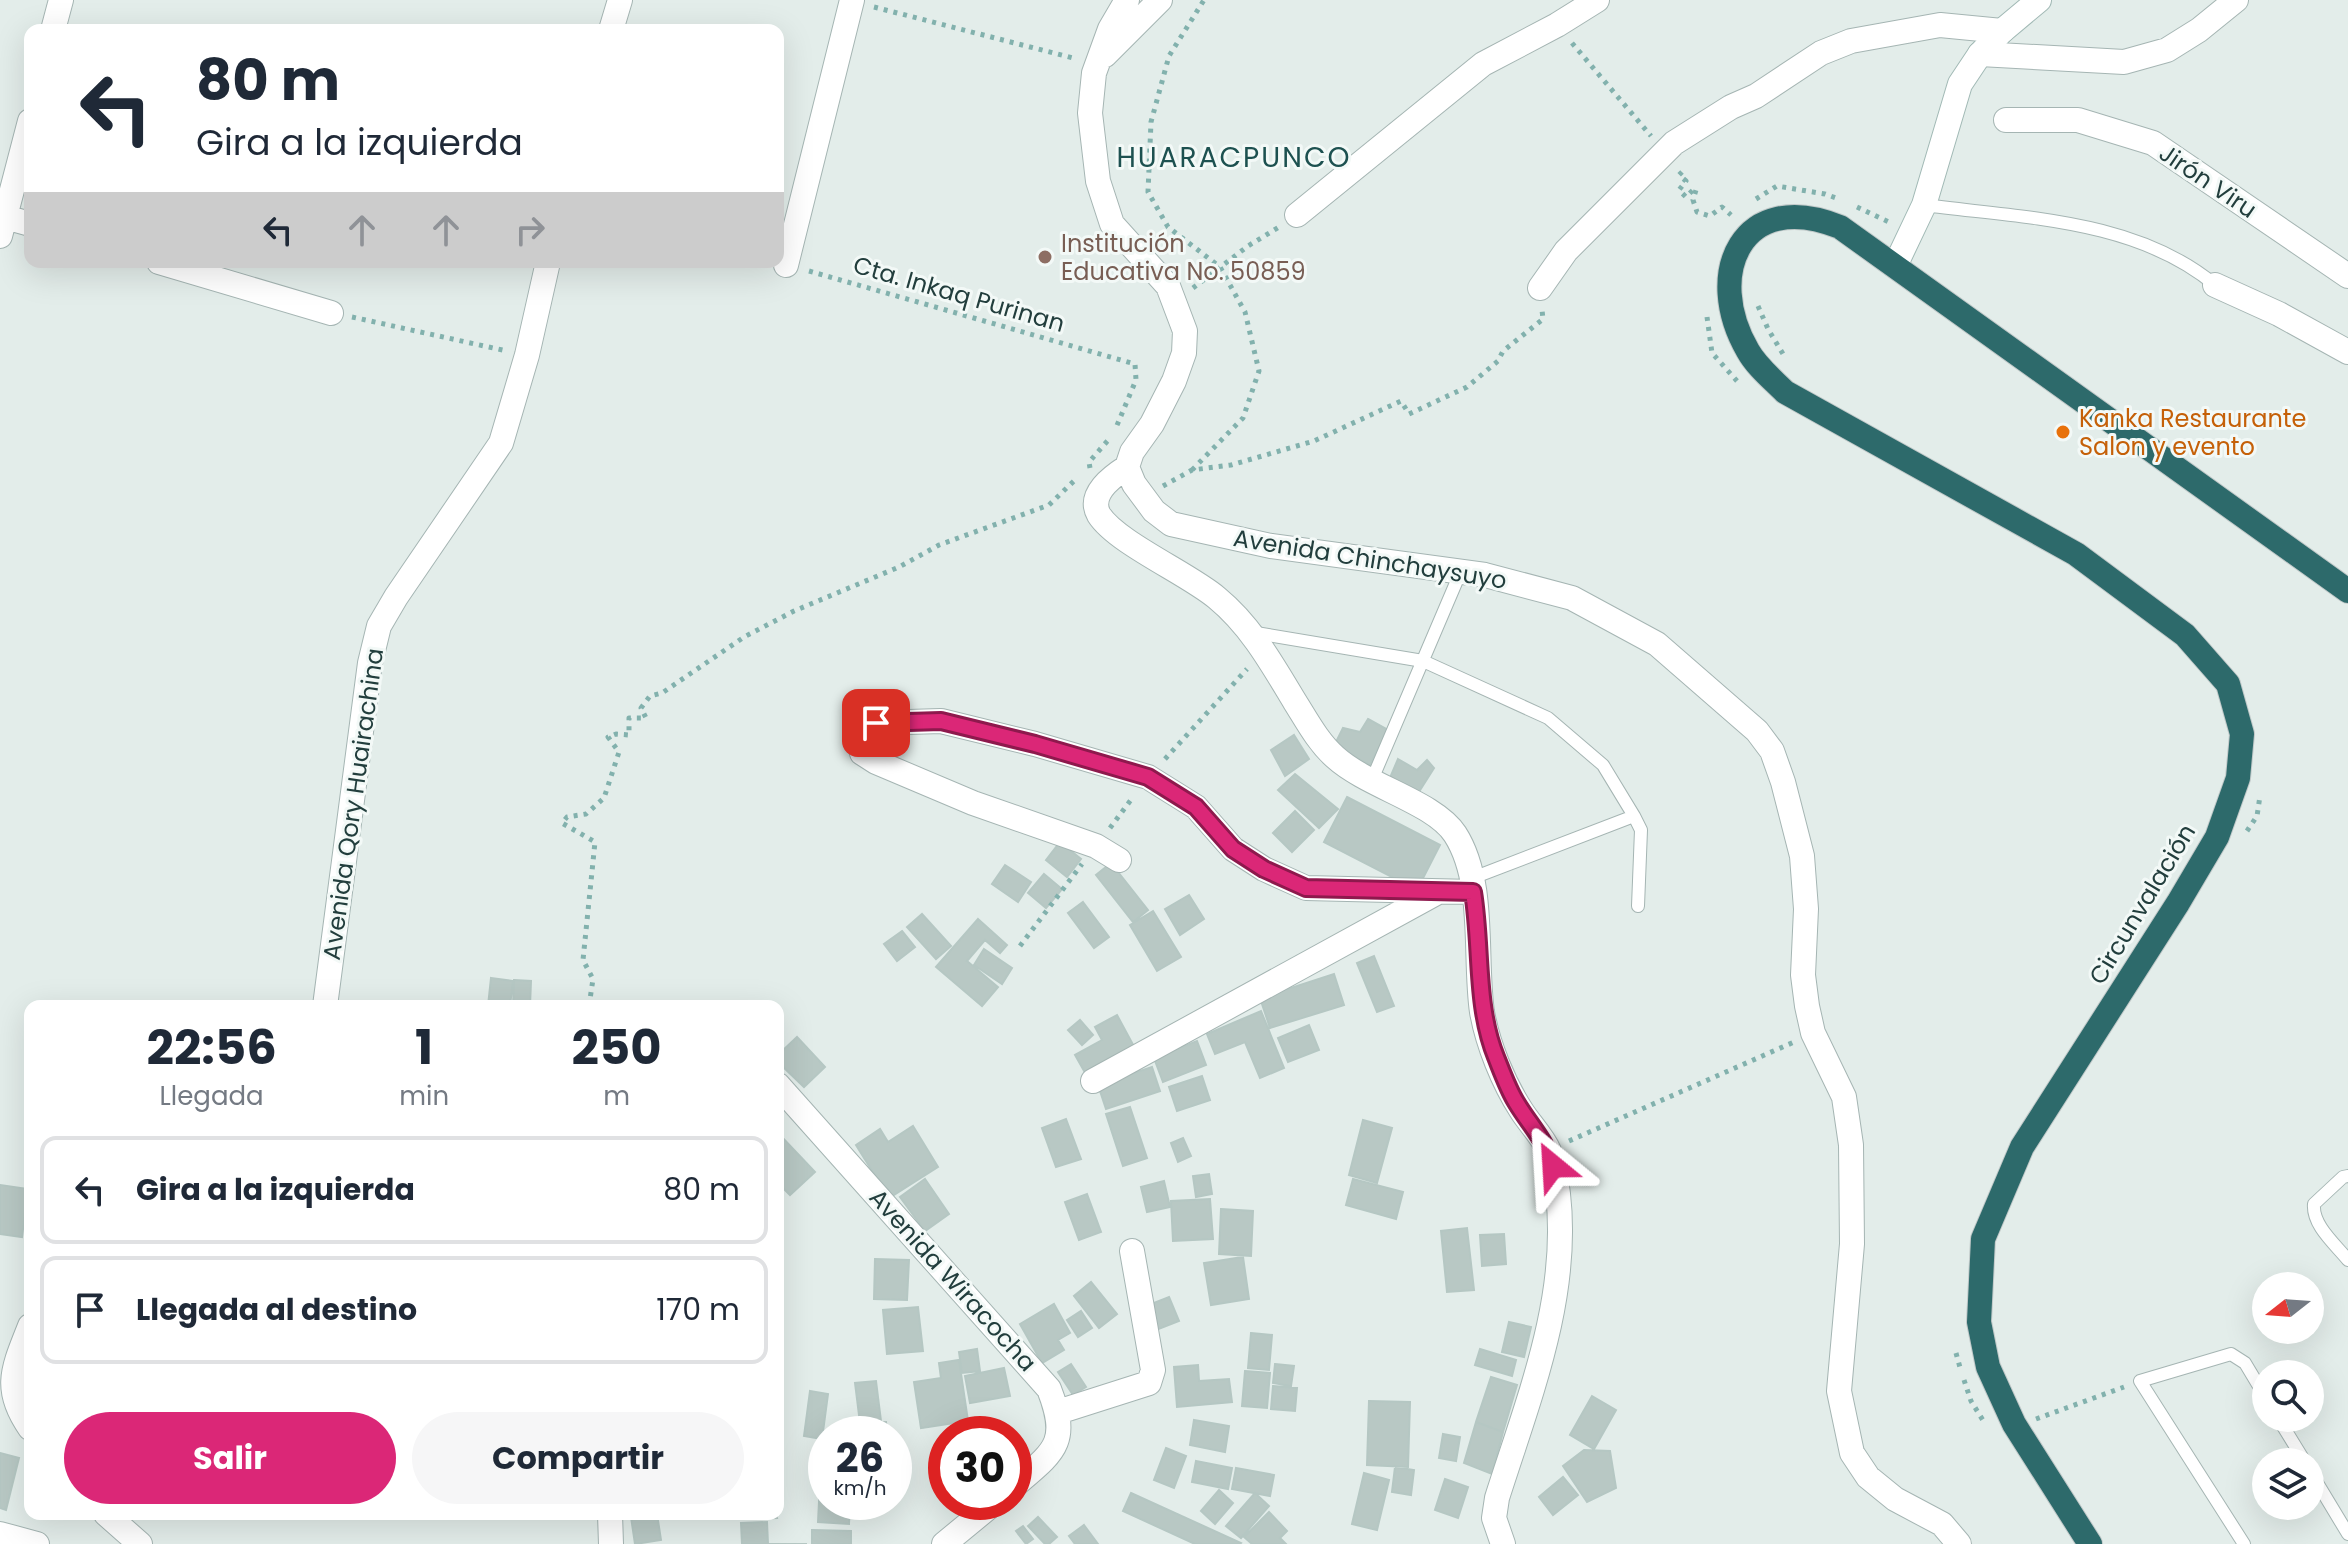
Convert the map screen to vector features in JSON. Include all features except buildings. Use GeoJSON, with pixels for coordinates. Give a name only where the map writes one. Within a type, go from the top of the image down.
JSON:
{"type":"FeatureCollection","features":[{"type":"Feature","properties":{"kind":"highway","name":"Circunvalación"},"geometry":{"type":"LineString","coordinates":[[2090,1544],[2014,1424],[1988,1367],[1979,1322],[1983,1239],[2022,1147],[2217,837],[2238,778],[2242,734],[2228,684],[2185,635],[2076,554],[1785,392],[1760,368],[1748,351],[1735,322],[1730,294],[1730,270],[1743,242],[1761,224],[1788,215],[1840,227],[2348,591]]}},
{"type":"Feature","properties":{"kind":"street"},"geometry":{"type":"LineString","coordinates":[[55,24],[61,0]]}},
{"type":"Feature","properties":{"kind":"street"},"geometry":{"type":"LineString","coordinates":[[613,24],[620,0]]}},
{"type":"Feature","properties":{"kind":"street"},"geometry":{"type":"LineString","coordinates":[[1127,0],[1110,29],[1097,63],[1090,113],[1094,161],[1112,224],[1168,286],[1185,331],[1184,353],[1152,424],[1132,452],[1127,467],[1103,485],[1096,507],[1100,517],[1139,547],[1216,597],[1250,632],[1319,740],[1350,769],[1437,814],[1455,834],[1467,862],[1477,916],[1482,1012],[1514,1100],[1549,1150],[1557,1182],[1561,1251],[1546,1344],[1497,1498],[1494,1518],[1503,1544]]}},
{"type":"Feature","properties":{"kind":"street"},"geometry":{"type":"LineString","coordinates":[[1097,63],[1160,0]]}},
{"type":"Feature","properties":{"kind":"street"},"geometry":{"type":"LineString","coordinates":[[1297,215],[1483,64],[1597,0]]}},
{"type":"Feature","properties":{"kind":"street"},"geometry":{"type":"LineString","coordinates":[[1895,266],[1924,205],[1960,84],[1980,54],[2039,0]]}},
{"type":"Feature","properties":{"kind":"street"},"geometry":{"type":"LineString","coordinates":[[1980,54],[2124,62],[2167,50],[2199,30],[2236,0]]}},
{"type":"Feature","properties":{"kind":"street"},"geometry":{"type":"LineString","coordinates":[[786,265],[852,1]]}},
{"type":"Feature","properties":{"kind":"street"},"geometry":{"type":"LineString","coordinates":[[1540,288],[1566,251],[1669,147],[1821,53],[1851,41],[1940,25],[2002,31]]}},
{"type":"Feature","properties":{"kind":"street","name":"Jirón Viru"},"geometry":{"type":"LineString","coordinates":[[2006,120],[2078,120],[2153,143],[2348,276]]}},
{"type":"Feature","properties":{"kind":"street"},"geometry":{"type":"LineString","coordinates":[[24,145],[3,227],[24,225]]}},
{"type":"Feature","properties":{"kind":"street"},"geometry":{"type":"LineString","coordinates":[[179,268],[331,313]]}},
{"type":"Feature","properties":{"kind":"street","name":"Avenida Qory Huairachina"},"geometry":{"type":"LineString","coordinates":[[326,1000],[370,663],[379,626],[501,443],[527,355],[547,268]]}},
{"type":"Feature","properties":{"kind":"street"},"geometry":{"type":"LineString","coordinates":[[2215,285],[2279,314],[2348,352]]}},
{"type":"Feature","properties":{"kind":"street","name":"Avenida Chinchaysuyo"},"geometry":{"type":"LineString","coordinates":[[1127,467],[1141,497],[1171,524],[1271,546],[1485,575],[1572,598],[1657,644],[1757,731],[1772,751],[1802,856],[1806,909],[1803,975],[1813,1033],[1844,1097],[1851,1145],[1852,1244],[1839,1391],[1852,1453],[1868,1477],[1895,1499],[1942,1524],[1959,1544]]}},
{"type":"Feature","properties":{"kind":"street"},"geometry":{"type":"LineString","coordinates":[[1119,860],[1096,846],[945,792],[876,762],[862,753],[858,736],[866,727],[876,723],[941,721],[1148,777],[1196,807],[1233,849],[1264,869],[1306,888],[1439,892],[1471,886]]}},
{"type":"Feature","properties":{"kind":"street"},"geometry":{"type":"LineString","coordinates":[[1093,1081],[1439,892]]}},
{"type":"Feature","properties":{"kind":"street","name":"Avenida Wiracocha"},"geometry":{"type":"LineString","coordinates":[[784,1092],[1049,1389],[1058,1412]]}},
{"type":"Feature","properties":{"kind":"street"},"geometry":{"type":"LineString","coordinates":[[1032,1471],[1045,1460],[1061,1430],[1058,1412],[1149,1383],[1152,1377],[1132,1251]]}},
{"type":"Feature","properties":{"kind":"street"},"geometry":{"type":"LineString","coordinates":[[24,1342],[12,1374],[12,1391],[24,1416]]}},
{"type":"Feature","properties":{"kind":"street"},"geometry":{"type":"LineString","coordinates":[[113,1520],[140,1544]]}},
{"type":"Feature","properties":{"kind":"street"},"geometry":{"type":"LineString","coordinates":[[610,1520],[611,1544]]}},
{"type":"Feature","properties":{"kind":"street"},"geometry":{"type":"LineString","coordinates":[[944,1544],[973,1520]]}},
{"type":"Feature","properties":{"kind":"street"},"geometry":{"type":"LineString","coordinates":[[0,1534],[37,1544]]}},
{"type":"Feature","properties":{"kind":"lane"},"geometry":{"type":"LineString","coordinates":[[1924,205],[2054,219],[2125,238],[2192,266],[2215,285]]}},
{"type":"Feature","properties":{"kind":"lane"},"geometry":{"type":"LineString","coordinates":[[1371,782],[1461,571]]}},
{"type":"Feature","properties":{"kind":"lane"},"geometry":{"type":"LineString","coordinates":[[1250,632],[1423,661],[1548,718],[1603,765],[1641,830],[1638,906]]}},
{"type":"Feature","properties":{"kind":"lane"},"geometry":{"type":"LineString","coordinates":[[1471,886],[1634,816]]}},
{"type":"Feature","properties":{"kind":"lane"},"geometry":{"type":"LineString","coordinates":[[2348,1176],[2343,1177],[2314,1204],[2313,1212],[2317,1222],[2348,1260]]}},
{"type":"Feature","properties":{"kind":"lane"},"geometry":{"type":"LineString","coordinates":[[2244,1544],[2140,1381],[2231,1354],[2245,1363],[2252,1375]]}},
{"type":"Feature","properties":{"kind":"lane"},"geometry":{"type":"LineString","coordinates":[[2324,1494],[2348,1534]]}},
{"type":"Feature","properties":{"kind":"path"},"geometry":{"type":"LineString","coordinates":[[1141,497],[1192,470],[1243,418],[1259,371],[1245,312],[1220,267],[1168,227],[1148,192],[1151,122],[1169,56],[1204,0]]}},
{"type":"Feature","properties":{"kind":"path"},"geometry":{"type":"LineString","coordinates":[[852,1],[1097,63]]}},
{"type":"Feature","properties":{"kind":"path"},"geometry":{"type":"LineString","coordinates":[[1557,25],[1685,168],[1679,175],[1686,181],[1679,190],[1686,197],[1695,188],[1693,207],[1710,216],[1722,207],[1731,215]]}},
{"type":"Feature","properties":{"kind":"path"},"geometry":{"type":"LineString","coordinates":[[1175,301],[1297,215]]}},
{"type":"Feature","properties":{"kind":"path","name":"Cta. Inkaq Purinan"},"geometry":{"type":"LineString","coordinates":[[590,1000],[593,979],[583,960],[595,842],[562,823],[567,817],[586,814],[604,798],[619,752],[608,737],[629,735],[629,718],[646,718],[641,708],[650,696],[662,693],[744,637],[794,611],[899,567],[939,545],[1049,505],[1078,477],[1091,475],[1089,462],[1114,434],[1136,380],[1137,370],[1130,361],[786,265]]}},
{"type":"Feature","properties":{"kind":"path"},"geometry":{"type":"LineString","coordinates":[[1192,470],[1231,465],[1314,441],[1401,401],[1409,414],[1467,387],[1498,361],[1503,351],[1543,319],[1540,288]]}},
{"type":"Feature","properties":{"kind":"path"},"geometry":{"type":"LineString","coordinates":[[1758,305],[1786,358]]}},
{"type":"Feature","properties":{"kind":"path"},"geometry":{"type":"LineString","coordinates":[[331,313],[527,355]]}},
{"type":"Feature","properties":{"kind":"path"},"geometry":{"type":"LineString","coordinates":[[2242,839],[2257,816],[2261,787]]}},
{"type":"Feature","properties":{"kind":"path"},"geometry":{"type":"LineString","coordinates":[[1549,1150],[1813,1033]]}},
{"type":"Feature","properties":{"kind":"path"},"geometry":{"type":"LineString","coordinates":[[2014,1424],[2140,1381]]}},
{"type":"Feature","properties":{"kind":"place","name":"Institución Educativa No. 50859"},"geometry":{"type":"Point","coordinates":[1045,257]}},
{"type":"Feature","properties":{"kind":"place","name":"Kanka Restaurante Salon y evento"},"geometry":{"type":"Point","coordinates":[2063,432]}},
{"type":"Feature","properties":{"kind":"district","name":"HUARACPUNCO"},"geometry":{"type":"Point","coordinates":[1234,157]}},
{"type":"Feature","properties":{"kind":"route"},"geometry":{"type":"LineString","coordinates":[[876,723],[941,721],[1148,777],[1196,807],[1233,849],[1264,869],[1306,888],[1473,892],[1482,1012],[1495,1055],[1514,1100],[1549,1150],[1553,1166]]}}]}
